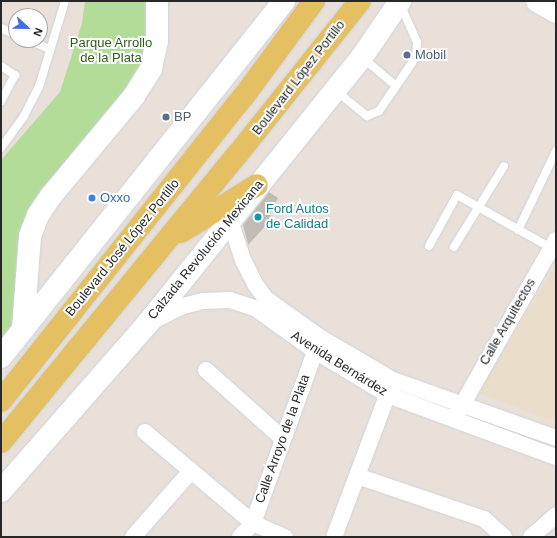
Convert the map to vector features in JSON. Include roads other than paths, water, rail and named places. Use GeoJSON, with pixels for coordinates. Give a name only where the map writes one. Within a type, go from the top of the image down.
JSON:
{"type":"FeatureCollection","features":[{"type":"Feature","properties":{"kind":"main road","name":"Boulevard José López Portillo"},"geometry":{"type":"LineString","coordinates":[[1,401],[245,95],[314,1]]}},
{"type":"Feature","properties":{"kind":"main road","name":"Boulevard López Portillo"},"geometry":{"type":"LineString","coordinates":[[167,241],[238,155],[360,1]]}},
{"type":"Feature","properties":{"kind":"main road"},"geometry":{"type":"LineString","coordinates":[[1,442],[167,241],[257,185]]}},
{"type":"Feature","properties":{"kind":"street"},"geometry":{"type":"LineString","coordinates":[[23,329],[30,236],[38,216],[51,196],[134,96],[151,69],[158,41],[157,1]]}},
{"type":"Feature","properties":{"kind":"street"},"geometry":{"type":"LineString","coordinates":[[1,357],[284,1]]}},
{"type":"Feature","properties":{"kind":"street","name":"Calzada Revolución Mexicana"},"geometry":{"type":"LineString","coordinates":[[1,491],[148,323],[257,185],[362,57],[400,1]]}},
{"type":"Feature","properties":{"kind":"street"},"geometry":{"type":"LineString","coordinates":[[537,1],[556,12]]}},
{"type":"Feature","properties":{"kind":"street","name":"Avenida Bernárdez"},"geometry":{"type":"LineString","coordinates":[[230,220],[243,260],[262,294],[318,344],[388,395],[556,457]]}},
{"type":"Feature","properties":{"kind":"street","name":"Calle Arquitectos"},"geometry":{"type":"LineString","coordinates":[[454,420],[461,404],[554,244]]}},
{"type":"Feature","properties":{"kind":"street","name":"Avenida Bernárdez"},"geometry":{"type":"LineString","coordinates":[[148,323],[180,307],[202,301],[230,300],[254,308],[318,344],[393,380],[556,438]]}},
{"type":"Feature","properties":{"kind":"street","name":"Calle Arroyo de la Plata"},"geometry":{"type":"LineString","coordinates":[[240,537],[253,523],[282,438],[318,344]]}},
{"type":"Feature","properties":{"kind":"street"},"geometry":{"type":"LineString","coordinates":[[206,370],[282,438]]}},
{"type":"Feature","properties":{"kind":"street"},"geometry":{"type":"LineString","coordinates":[[334,537],[393,380]]}},
{"type":"Feature","properties":{"kind":"street"},"geometry":{"type":"LineString","coordinates":[[145,432],[253,523],[285,537]]}},
{"type":"Feature","properties":{"kind":"street"},"geometry":{"type":"LineString","coordinates":[[133,537],[191,471]]}},
{"type":"Feature","properties":{"kind":"street"},"geometry":{"type":"LineString","coordinates":[[356,476],[484,519],[504,537]]}},
{"type":"Feature","properties":{"kind":"street"},"geometry":{"type":"LineString","coordinates":[[531,537],[556,515]]}},
{"type":"Feature","properties":{"kind":"lane"},"geometry":{"type":"LineString","coordinates":[[1,148],[24,116],[39,87],[49,49],[65,1]]}},
{"type":"Feature","properties":{"kind":"lane"},"geometry":{"type":"LineString","coordinates":[[336,90],[368,116],[379,111],[416,57],[417,42],[400,1]]}},
{"type":"Feature","properties":{"kind":"lane"},"geometry":{"type":"LineString","coordinates":[[362,57],[396,86]]}},
{"type":"Feature","properties":{"kind":"lane"},"geometry":{"type":"LineString","coordinates":[[1,66],[15,75],[1,101]]}},
{"type":"Feature","properties":{"kind":"lane"},"geometry":{"type":"LineString","coordinates":[[518,230],[556,151]]}},
{"type":"Feature","properties":{"kind":"lane"},"geometry":{"type":"LineString","coordinates":[[454,247],[504,166]]}},
{"type":"Feature","properties":{"kind":"lane"},"geometry":{"type":"LineString","coordinates":[[429,246],[457,195],[518,230],[554,244]]}},
{"type":"Feature","properties":{"kind":"place","name":"Mobil"},"geometry":{"type":"Point","coordinates":[407,55]}},
{"type":"Feature","properties":{"kind":"place","name":"BP"},"geometry":{"type":"Point","coordinates":[166,117]}},
{"type":"Feature","properties":{"kind":"place","name":"Oxxo"},"geometry":{"type":"Point","coordinates":[92,198]}},
{"type":"Feature","properties":{"kind":"place","name":"Ford Autos de Calidad"},"geometry":{"type":"Point","coordinates":[258,217]}},
{"type":"Feature","properties":{"kind":"park label","name":"Parque Arrollo de la Plata"},"geometry":{"type":"Point","coordinates":[111,52]}}]}
